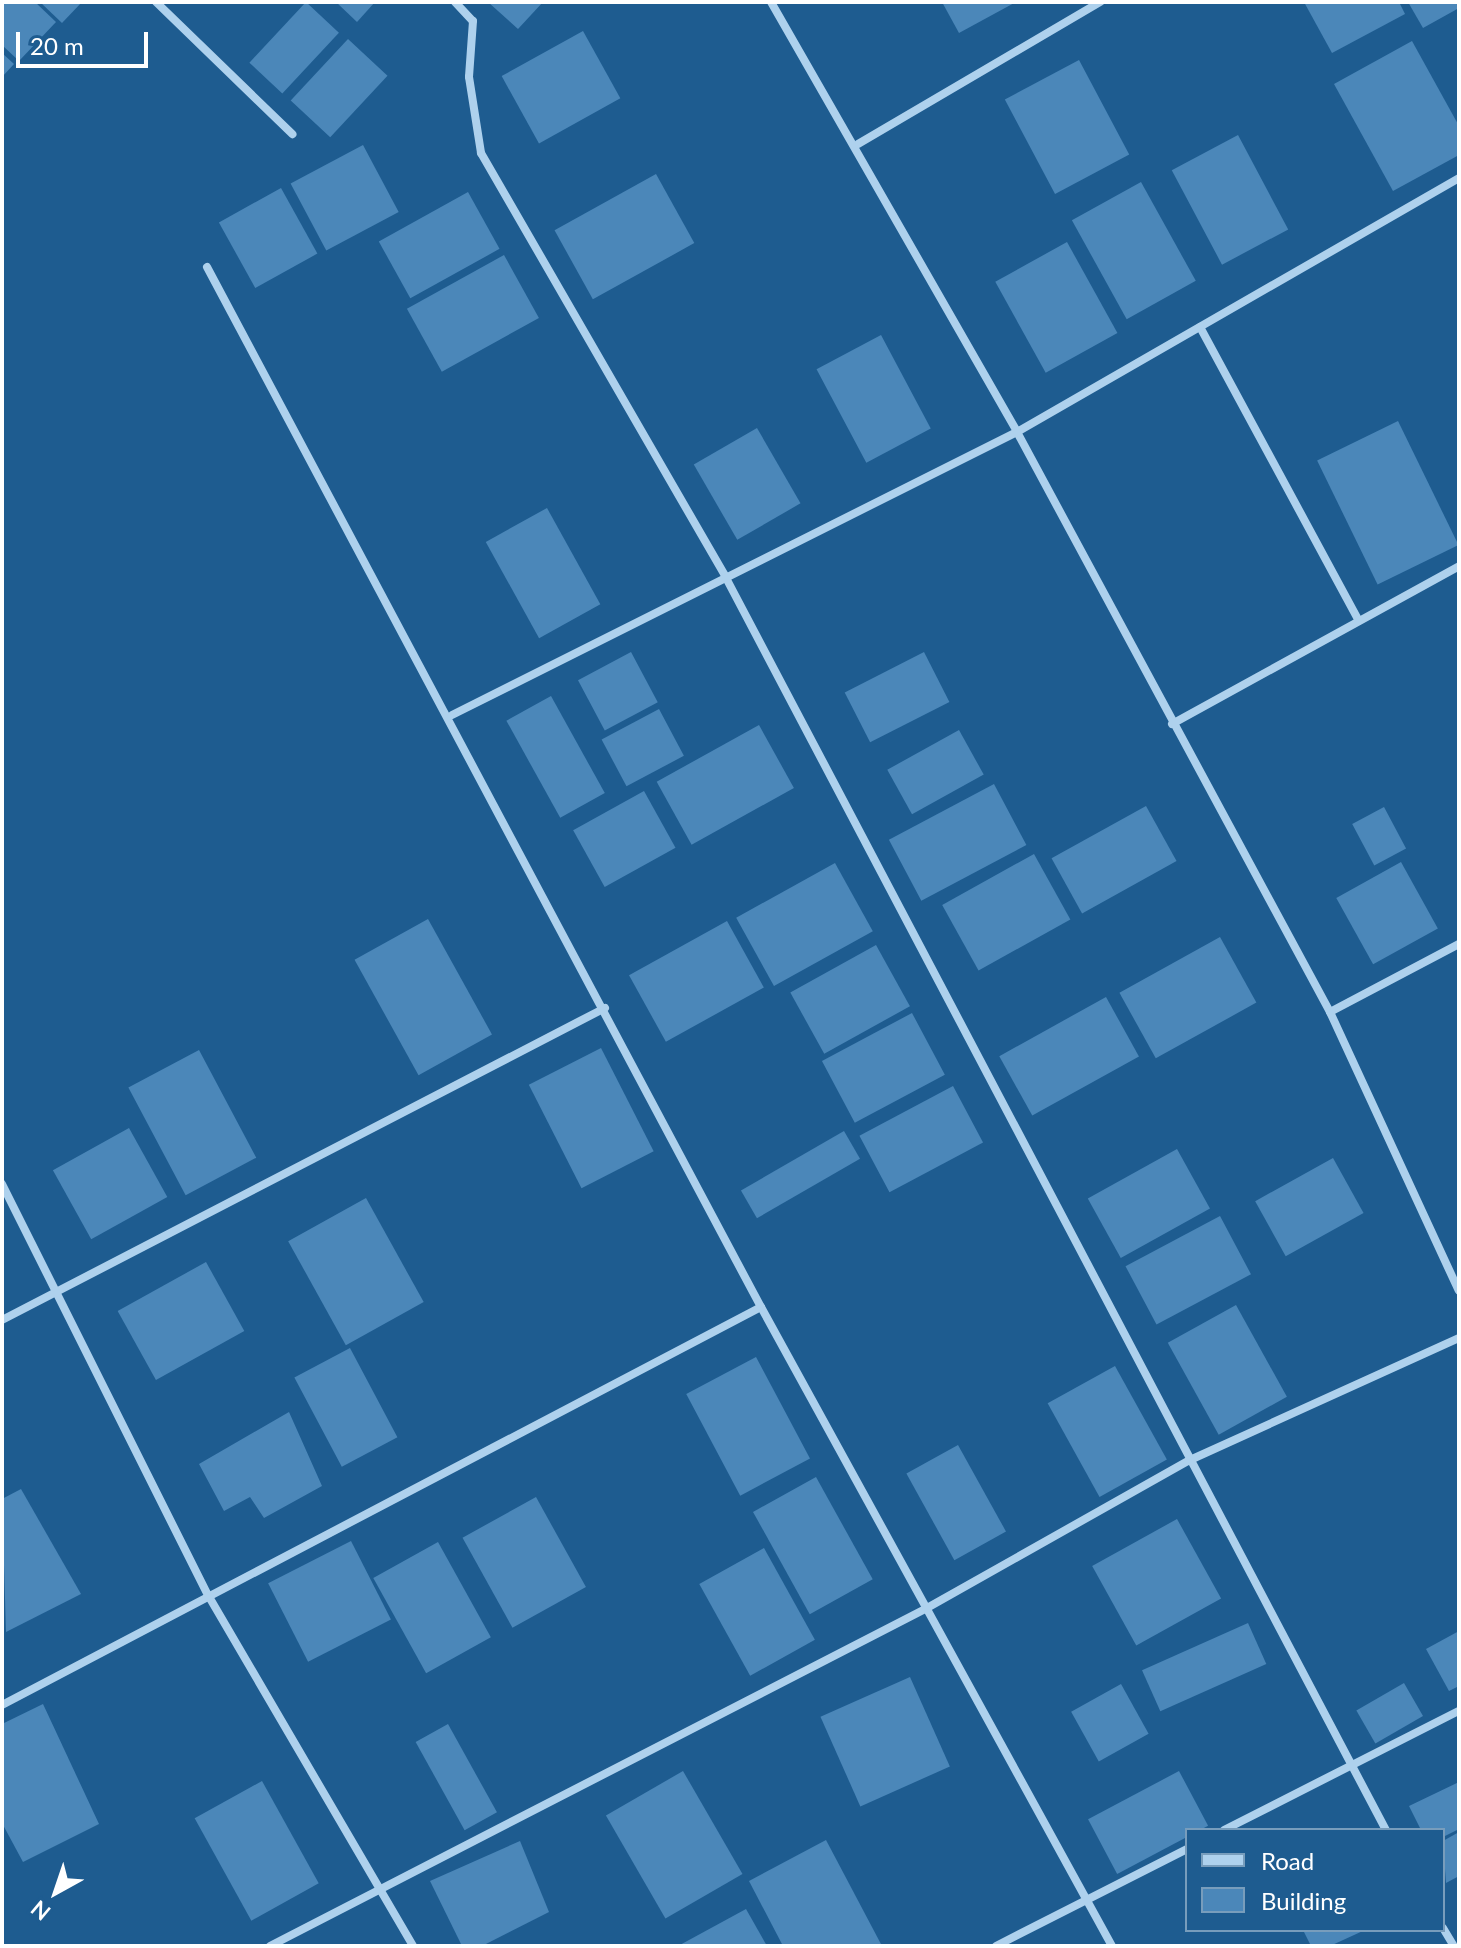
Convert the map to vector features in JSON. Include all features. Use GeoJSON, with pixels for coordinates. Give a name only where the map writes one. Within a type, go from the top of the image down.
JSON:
{"type":"FeatureCollection","features":[{"type":"Feature","properties":{"kind":"street"},"geometry":{"type":"LineString","coordinates":[[156,2],[292,134]]}},
{"type":"Feature","properties":{"kind":"street"},"geometry":{"type":"LineString","coordinates":[[455,2],[473,21],[469,77],[481,153],[725,576],[1385,1828]]}},
{"type":"Feature","properties":{"kind":"street"},"geometry":{"type":"LineString","coordinates":[[771,2],[858,144],[1330,1012],[1459,1291]]}},
{"type":"Feature","properties":{"kind":"street"},"geometry":{"type":"LineString","coordinates":[[858,144],[1100,2]]}},
{"type":"Feature","properties":{"kind":"street"},"geometry":{"type":"LineString","coordinates":[[452,715],[1017,432],[1459,178]]}},
{"type":"Feature","properties":{"kind":"street"},"geometry":{"type":"LineString","coordinates":[[207,267],[452,715],[761,1307],[1112,1946]]}},
{"type":"Feature","properties":{"kind":"street"},"geometry":{"type":"LineString","coordinates":[[1200,327],[1359,621]]}},
{"type":"Feature","properties":{"kind":"street"},"geometry":{"type":"LineString","coordinates":[[1172,724],[1459,566]]}},
{"type":"Feature","properties":{"kind":"street"},"geometry":{"type":"LineString","coordinates":[[1330,1012],[1459,944]]}},
{"type":"Feature","properties":{"kind":"street"},"geometry":{"type":"LineString","coordinates":[[2,1320],[605,1008]]}},
{"type":"Feature","properties":{"kind":"street"},"geometry":{"type":"LineString","coordinates":[[2,1184],[52,1293],[208,1595],[413,1946]]}},
{"type":"Feature","properties":{"kind":"street"},"geometry":{"type":"LineString","coordinates":[[2,1705],[761,1307]]}},
{"type":"Feature","properties":{"kind":"street"},"geometry":{"type":"LineString","coordinates":[[270,1946],[927,1608],[1190,1460],[1459,1338]]}},
{"type":"Feature","properties":{"kind":"street"},"geometry":{"type":"LineString","coordinates":[[1228,1828],[1459,1711]]}},
{"type":"Feature","properties":{"kind":"street"},"geometry":{"type":"LineString","coordinates":[[996,1946],[1185,1850]]}},
{"type":"Feature","properties":{"kind":"building"},"geometry":{"type":"Polygon","coordinates":[[[2,2],[35,2],[56,22],[19,61],[2,45],[2,2]]]}},
{"type":"Feature","properties":{"kind":"building"},"geometry":{"type":"Polygon","coordinates":[[[40,2],[82,2],[62,23],[40,2]]]}},
{"type":"Feature","properties":{"kind":"building"},"geometry":{"type":"Polygon","coordinates":[[[306,2],[339,33],[282,93],[249,63],[306,2]]]}},
{"type":"Feature","properties":{"kind":"building"},"geometry":{"type":"Polygon","coordinates":[[[336,2],[375,2],[357,22],[336,2]]]}},
{"type":"Feature","properties":{"kind":"building"},"geometry":{"type":"Polygon","coordinates":[[[488,2],[543,2],[518,29],[488,2]]]}},
{"type":"Feature","properties":{"kind":"building"},"geometry":{"type":"Polygon","coordinates":[[[942,2],[1016,2],[959,33],[942,2]]]}},
{"type":"Feature","properties":{"kind":"building"},"geometry":{"type":"Polygon","coordinates":[[[1304,2],[1399,2],[1405,14],[1332,53],[1304,2]]]}},
{"type":"Feature","properties":{"kind":"building"},"geometry":{"type":"Polygon","coordinates":[[[1408,2],[1459,2],[1459,8],[1423,28],[1408,2]]]}},
{"type":"Feature","properties":{"kind":"building"},"geometry":{"type":"Polygon","coordinates":[[[583,31],[620,98],[539,143],[502,76],[583,31]]]}},
{"type":"Feature","properties":{"kind":"building"},"geometry":{"type":"Polygon","coordinates":[[[348,39],[387,76],[330,137],[291,100],[348,39]]]}},
{"type":"Feature","properties":{"kind":"building"},"geometry":{"type":"Polygon","coordinates":[[[1412,41],[1459,126],[1459,155],[1393,191],[1334,84],[1412,41]]]}},
{"type":"Feature","properties":{"kind":"building"},"geometry":{"type":"Polygon","coordinates":[[[2,53],[14,64],[2,77],[2,53]]]}},
{"type":"Feature","properties":{"kind":"building"},"geometry":{"type":"Polygon","coordinates":[[[1079,60],[1129,154],[1055,194],[1005,99],[1079,60]]]}},
{"type":"Feature","properties":{"kind":"building"},"geometry":{"type":"Polygon","coordinates":[[[1238,135],[1288,229],[1222,265],[1172,170],[1238,135]]]}},
{"type":"Feature","properties":{"kind":"building"},"geometry":{"type":"Polygon","coordinates":[[[363,145],[399,212],[326,251],[291,183],[363,145]]]}},
{"type":"Feature","properties":{"kind":"building"},"geometry":{"type":"Polygon","coordinates":[[[656,174],[694,243],[593,299],[555,230],[656,174]]]}},
{"type":"Feature","properties":{"kind":"building"},"geometry":{"type":"Polygon","coordinates":[[[1141,182],[1196,281],[1127,319],[1072,220],[1141,182]]]}},
{"type":"Feature","properties":{"kind":"building"},"geometry":{"type":"Polygon","coordinates":[[[281,188],[317,254],[255,288],[219,222],[281,188]]]}},
{"type":"Feature","properties":{"kind":"building"},"geometry":{"type":"Polygon","coordinates":[[[468,192],[500,249],[410,298],[379,241],[468,192]]]}},
{"type":"Feature","properties":{"kind":"building"},"geometry":{"type":"Polygon","coordinates":[[[1067,242],[1117,333],[1046,373],[995,282],[1067,242]]]}},
{"type":"Feature","properties":{"kind":"building"},"geometry":{"type":"Polygon","coordinates":[[[504,255],[539,318],[442,372],[407,309],[504,255]]]}},
{"type":"Feature","properties":{"kind":"building"},"geometry":{"type":"Polygon","coordinates":[[[881,335],[931,429],[866,463],[817,369],[881,335]]]}},
{"type":"Feature","properties":{"kind":"building"},"geometry":{"type":"Polygon","coordinates":[[[1398,421],[1458,545],[1378,584],[1317,460],[1398,421]]]}},
{"type":"Feature","properties":{"kind":"building"},"geometry":{"type":"Polygon","coordinates":[[[757,428],[800,503],[737,540],[694,465],[757,428]]]}},
{"type":"Feature","properties":{"kind":"building"},"geometry":{"type":"Polygon","coordinates":[[[547,508],[600,604],[539,638],[486,542],[547,508]]]}},
{"type":"Feature","properties":{"kind":"building"},"geometry":{"type":"Polygon","coordinates":[[[631,652],[658,702],[605,730],[578,680],[631,652]]]}},
{"type":"Feature","properties":{"kind":"building"},"geometry":{"type":"Polygon","coordinates":[[[924,652],[949,702],[870,742],[845,692],[924,652]]]}},
{"type":"Feature","properties":{"kind":"building"},"geometry":{"type":"Polygon","coordinates":[[[551,696],[605,793],[560,818],[506,721],[551,696]]]}},
{"type":"Feature","properties":{"kind":"building"},"geometry":{"type":"Polygon","coordinates":[[[659,709],[684,756],[626,786],[602,740],[659,709]]]}},
{"type":"Feature","properties":{"kind":"building"},"geometry":{"type":"Polygon","coordinates":[[[759,725],[794,788],[692,845],[657,782],[759,725]]]}},
{"type":"Feature","properties":{"kind":"building"},"geometry":{"type":"Polygon","coordinates":[[[959,730],[984,775],[912,814],[887,770],[959,730]]]}},
{"type":"Feature","properties":{"kind":"building"},"geometry":{"type":"Polygon","coordinates":[[[994,784],[1026,845],[921,901],[889,840],[994,784]]]}},
{"type":"Feature","properties":{"kind":"building"},"geometry":{"type":"Polygon","coordinates":[[[644,791],[676,848],[605,887],[573,830],[644,791]]]}},
{"type":"Feature","properties":{"kind":"building"},"geometry":{"type":"Polygon","coordinates":[[[1146,806],[1177,861],[1082,913],[1052,858],[1146,806]]]}},
{"type":"Feature","properties":{"kind":"building"},"geometry":{"type":"Polygon","coordinates":[[[1384,807],[1406,848],[1374,865],[1352,824],[1384,807]]]}},
{"type":"Feature","properties":{"kind":"building"},"geometry":{"type":"Polygon","coordinates":[[[1034,854],[1070,920],[979,971],[942,905],[1034,854]]]}},
{"type":"Feature","properties":{"kind":"building"},"geometry":{"type":"Polygon","coordinates":[[[1401,862],[1438,928],[1373,964],[1336,898],[1401,862]]]}},
{"type":"Feature","properties":{"kind":"building"},"geometry":{"type":"Polygon","coordinates":[[[835,863],[873,931],[774,986],[736,918],[835,863]]]}},
{"type":"Feature","properties":{"kind":"building"},"geometry":{"type":"Polygon","coordinates":[[[428,919],[492,1034],[419,1075],[355,960],[428,919]]]}},
{"type":"Feature","properties":{"kind":"building"},"geometry":{"type":"Polygon","coordinates":[[[727,921],[764,987],[666,1042],[629,975],[727,921]]]}},
{"type":"Feature","properties":{"kind":"building"},"geometry":{"type":"Polygon","coordinates":[[[1220,937],[1256,1003],[1156,1058],[1119,993],[1220,937]]]}},
{"type":"Feature","properties":{"kind":"building"},"geometry":{"type":"Polygon","coordinates":[[[876,945],[910,1006],[824,1054],[790,993],[876,945]]]}},
{"type":"Feature","properties":{"kind":"building"},"geometry":{"type":"Polygon","coordinates":[[[1106,997],[1139,1056],[1032,1116],[999,1056],[1106,997]]]}},
{"type":"Feature","properties":{"kind":"building"},"geometry":{"type":"Polygon","coordinates":[[[912,1013],[945,1075],[855,1123],[822,1061],[912,1013]]]}},
{"type":"Feature","properties":{"kind":"building"},"geometry":{"type":"Polygon","coordinates":[[[601,1048],[654,1151],[581,1188],[529,1085],[601,1048]]]}},
{"type":"Feature","properties":{"kind":"building"},"geometry":{"type":"Polygon","coordinates":[[[199,1050],[256,1158],[186,1195],[128,1088],[199,1050]]]}},
{"type":"Feature","properties":{"kind":"building"},"geometry":{"type":"Polygon","coordinates":[[[953,1086],[983,1143],[889,1192],[859,1136],[953,1086]]]}},
{"type":"Feature","properties":{"kind":"building"},"geometry":{"type":"Polygon","coordinates":[[[129,1128],[167,1197],[91,1239],[53,1170],[129,1128]]]}},
{"type":"Feature","properties":{"kind":"building"},"geometry":{"type":"Polygon","coordinates":[[[844,1131],[860,1159],[757,1218],[741,1190],[844,1131]]]}},
{"type":"Feature","properties":{"kind":"building"},"geometry":{"type":"Polygon","coordinates":[[[1177,1149],[1210,1208],[1121,1258],[1088,1198],[1177,1149]]]}},
{"type":"Feature","properties":{"kind":"building"},"geometry":{"type":"Polygon","coordinates":[[[1333,1158],[1364,1213],[1286,1256],[1255,1201],[1333,1158]]]}},
{"type":"Feature","properties":{"kind":"building"},"geometry":{"type":"Polygon","coordinates":[[[366,1198],[424,1302],[346,1345],[288,1241],[366,1198]]]}},
{"type":"Feature","properties":{"kind":"building"},"geometry":{"type":"Polygon","coordinates":[[[1220,1216],[1251,1274],[1157,1325],[1126,1266],[1220,1216]]]}},
{"type":"Feature","properties":{"kind":"building"},"geometry":{"type":"Polygon","coordinates":[[[206,1262],[244,1331],[156,1380],[118,1311],[206,1262]]]}},
{"type":"Feature","properties":{"kind":"building"},"geometry":{"type":"Polygon","coordinates":[[[1236,1305],[1287,1397],[1219,1435],[1168,1343],[1236,1305]]]}},
{"type":"Feature","properties":{"kind":"building"},"geometry":{"type":"Polygon","coordinates":[[[350,1348],[397,1437],[342,1467],[294,1378],[350,1348]]]}},
{"type":"Feature","properties":{"kind":"building"},"geometry":{"type":"Polygon","coordinates":[[[756,1357],[810,1459],[740,1496],[686,1394],[756,1357]]]}},
{"type":"Feature","properties":{"kind":"building"},"geometry":{"type":"Polygon","coordinates":[[[1115,1366],[1167,1460],[1100,1497],[1048,1403],[1115,1366]]]}},
{"type":"Feature","properties":{"kind":"building"},"geometry":{"type":"Polygon","coordinates":[[[289,1412],[322,1486],[264,1518],[250,1497],[224,1511],[199,1464],[289,1412]]]}},
{"type":"Feature","properties":{"kind":"building"},"geometry":{"type":"Polygon","coordinates":[[[958,1445],[1006,1532],[954,1560],[906,1474],[958,1445]]]}},
{"type":"Feature","properties":{"kind":"building"},"geometry":{"type":"Polygon","coordinates":[[[816,1477],[873,1579],[810,1614],[753,1512],[816,1477]]]}},
{"type":"Feature","properties":{"kind":"building"},"geometry":{"type":"Polygon","coordinates":[[[21,1489],[81,1594],[6,1632],[2,1499],[21,1489]]]}},
{"type":"Feature","properties":{"kind":"building"},"geometry":{"type":"Polygon","coordinates":[[[536,1497],[586,1587],[512,1628],[463,1538],[536,1497]]]}},
{"type":"Feature","properties":{"kind":"building"},"geometry":{"type":"Polygon","coordinates":[[[1177,1519],[1221,1599],[1136,1646],[1092,1566],[1177,1519]]]}},
{"type":"Feature","properties":{"kind":"building"},"geometry":{"type":"Polygon","coordinates":[[[351,1541],[391,1619],[308,1662],[268,1583],[351,1541]]]}},
{"type":"Feature","properties":{"kind":"building"},"geometry":{"type":"Polygon","coordinates":[[[438,1542],[491,1637],[426,1673],[373,1578],[438,1542]]]}},
{"type":"Feature","properties":{"kind":"building"},"geometry":{"type":"Polygon","coordinates":[[[764,1548],[815,1640],[750,1676],[699,1584],[764,1548]]]}},
{"type":"Feature","properties":{"kind":"building"},"geometry":{"type":"Polygon","coordinates":[[[1248,1623],[1266,1664],[1160,1711],[1142,1670],[1248,1623]]]}},
{"type":"Feature","properties":{"kind":"building"},"geometry":{"type":"Polygon","coordinates":[[[1459,1631],[1459,1686],[1449,1691],[1426,1649],[1459,1631]]]}},
{"type":"Feature","properties":{"kind":"building"},"geometry":{"type":"Polygon","coordinates":[[[910,1677],[950,1767],[860,1806],[820,1717],[910,1677]]]}},
{"type":"Feature","properties":{"kind":"building"},"geometry":{"type":"Polygon","coordinates":[[[1404,1683],[1423,1716],[1375,1743],[1356,1710],[1404,1683]]]}},
{"type":"Feature","properties":{"kind":"building"},"geometry":{"type":"Polygon","coordinates":[[[1121,1684],[1149,1734],[1099,1761],[1071,1712],[1121,1684]]]}},
{"type":"Feature","properties":{"kind":"building"},"geometry":{"type":"Polygon","coordinates":[[[43,1704],[99,1824],[23,1862],[2,1823],[2,1724],[43,1704]]]}},
{"type":"Feature","properties":{"kind":"building"},"geometry":{"type":"Polygon","coordinates":[[[448,1724],[497,1812],[465,1830],[416,1742],[448,1724]]]}},
{"type":"Feature","properties":{"kind":"building"},"geometry":{"type":"Polygon","coordinates":[[[683,1771],[742,1874],[665,1919],[606,1816],[683,1771]]]}},
{"type":"Feature","properties":{"kind":"building"},"geometry":{"type":"Polygon","coordinates":[[[1179,1771],[1208,1826],[1185,1828],[1185,1838],[1117,1874],[1088,1819],[1179,1771]]]}},
{"type":"Feature","properties":{"kind":"building"},"geometry":{"type":"Polygon","coordinates":[[[262,1781],[319,1883],[251,1921],[195,1818],[262,1781]]]}},
{"type":"Feature","properties":{"kind":"building"},"geometry":{"type":"Polygon","coordinates":[[[1459,1782],[1459,1829],[1445,1836],[1445,1828],[1420,1828],[1409,1806],[1459,1782]]]}},
{"type":"Feature","properties":{"kind":"building"},"geometry":{"type":"Polygon","coordinates":[[[1459,1832],[1459,1876],[1446,1883],[1445,1869],[1445,1840],[1459,1832]]]}},
{"type":"Feature","properties":{"kind":"building"},"geometry":{"type":"Polygon","coordinates":[[[826,1840],[882,1946],[783,1946],[749,1881],[826,1840]]]}},
{"type":"Feature","properties":{"kind":"building"},"geometry":{"type":"Polygon","coordinates":[[[520,1841],[549,1912],[482,1946],[462,1946],[430,1881],[520,1841]]]}},
{"type":"Feature","properties":{"kind":"building"},"geometry":{"type":"Polygon","coordinates":[[[746,1909],[767,1946],[678,1946],[746,1909]]]}},
{"type":"Feature","properties":{"kind":"building"},"geometry":{"type":"Polygon","coordinates":[[[1304,1932],[1361,1932],[1330,1946],[1311,1946],[1304,1932]]]}}]}
